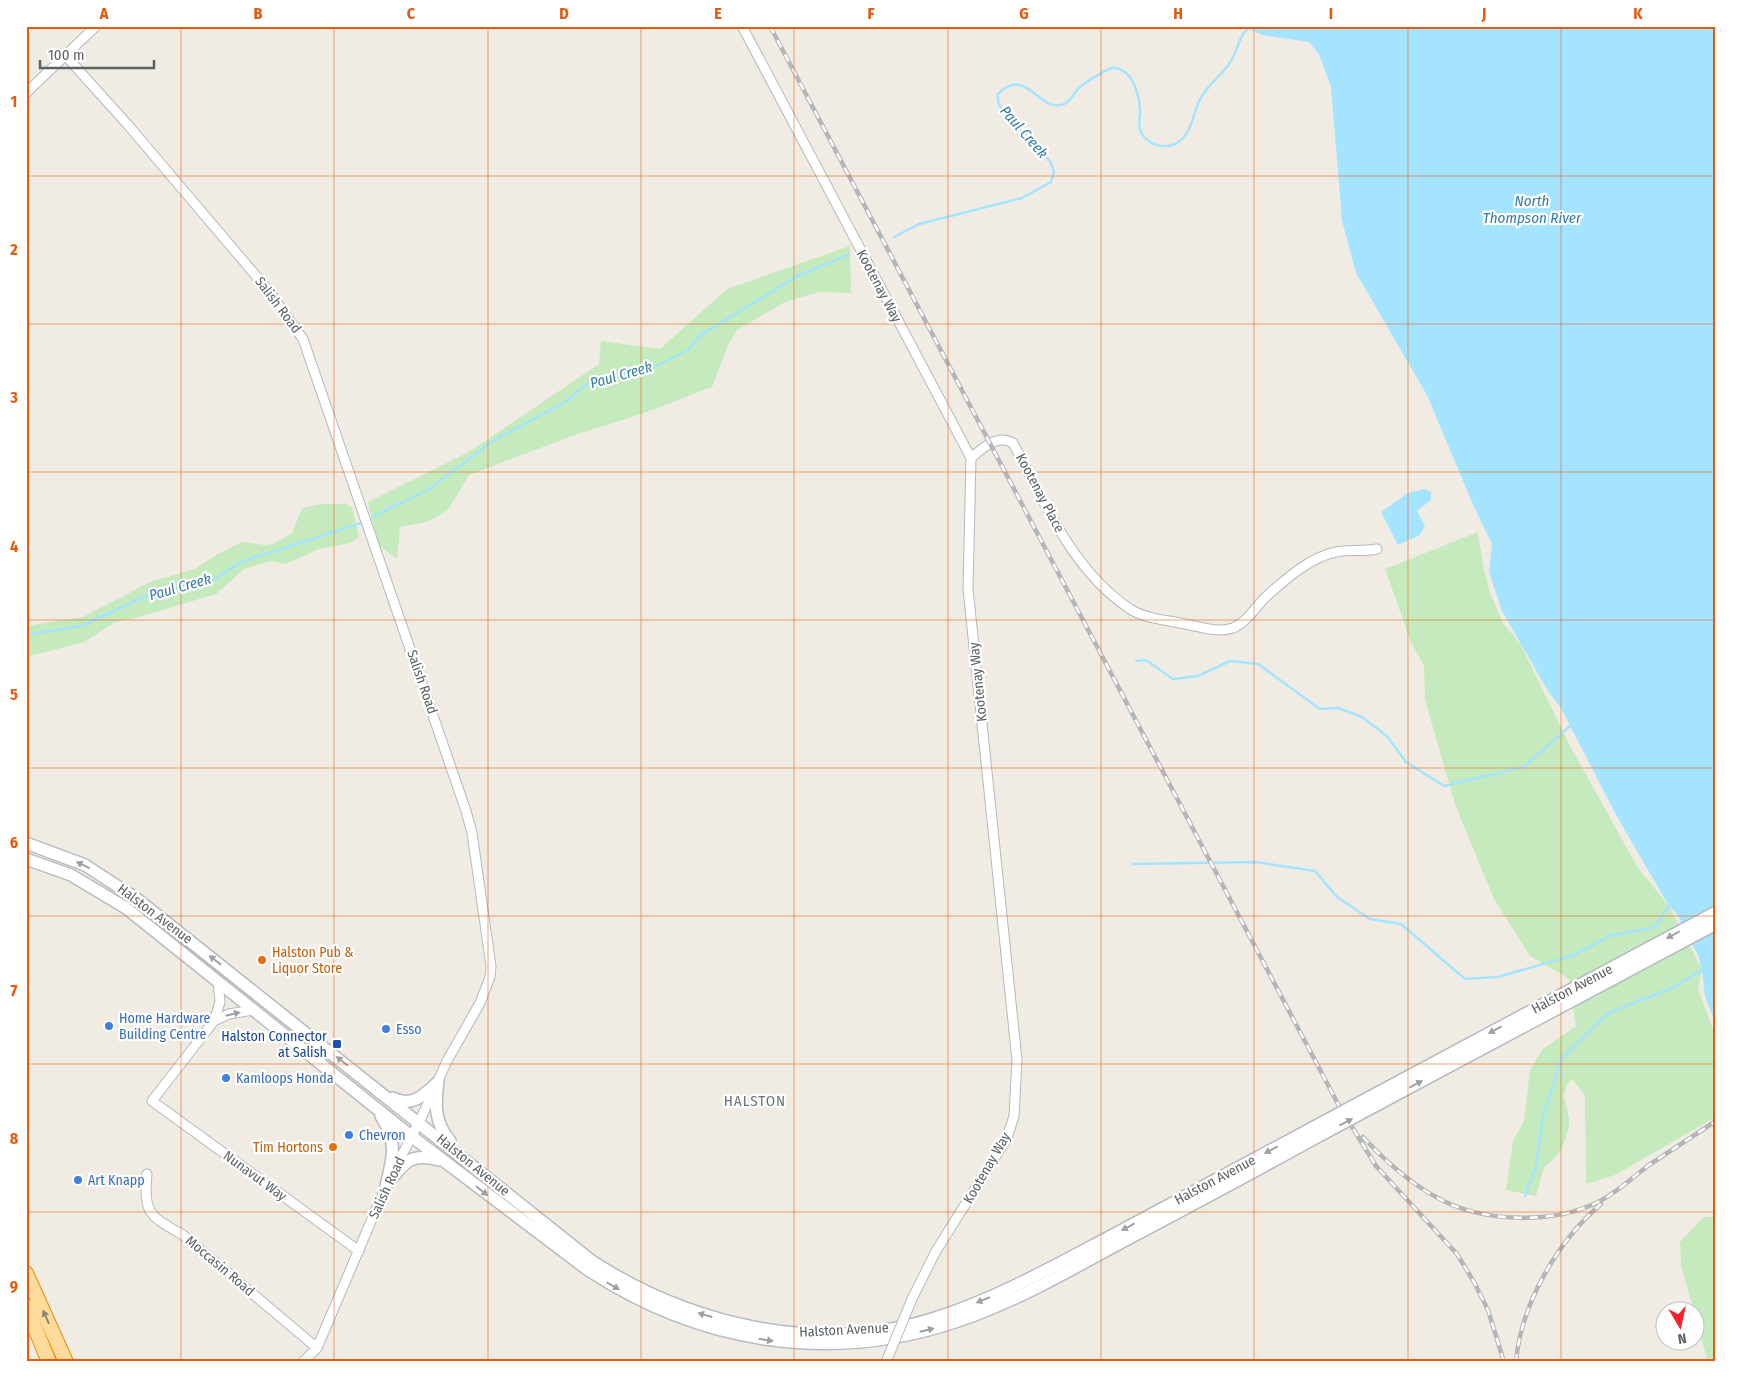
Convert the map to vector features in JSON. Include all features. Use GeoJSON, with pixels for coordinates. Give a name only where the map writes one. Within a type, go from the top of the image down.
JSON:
{"type":"FeatureCollection","features":[{"type":"Feature","properties":{"kind":"highway"},"geometry":{"type":"LineString","coordinates":[[26,1273],[66,1362]]}},
{"type":"Feature","properties":{"kind":"highway"},"geometry":{"type":"LineString","coordinates":[[26,1306],[49,1362]]}},
{"type":"Feature","properties":{"kind":"main road","name":"Halston Avenue"},"geometry":{"type":"LineString","coordinates":[[26,844],[85,865],[137,899],[464,1157],[586,1256],[620,1279],[690,1311],[750,1327],[782,1331],[839,1333],[895,1327],[930,1320],[992,1297],[1317,1132]]}},
{"type":"Feature","properties":{"kind":"main road","name":"Halston Avenue"},"geometry":{"type":"LineString","coordinates":[[26,859],[71,875],[126,908],[443,1161],[588,1270],[614,1287],[650,1306],[715,1330],[780,1342],[838,1344],[883,1340],[932,1329],[996,1307],[1055,1278],[1317,1132],[1541,1012],[1716,924]]}},
{"type":"Feature","properties":{"kind":"main road","name":"Halston Avenue"},"geometry":{"type":"LineString","coordinates":[[1541,1012],[1716,912]]}},
{"type":"Feature","properties":{"kind":"main road"},"geometry":{"type":"LineString","coordinates":[[380,1091],[401,1102],[412,1101],[422,1097],[438,1082]]}},
{"type":"Feature","properties":{"kind":"main road"},"geometry":{"type":"LineString","coordinates":[[438,1082],[435,1106],[438,1121],[443,1132],[464,1157]]}},
{"type":"Feature","properties":{"kind":"main road"},"geometry":{"type":"LineString","coordinates":[[375,1107],[392,1138],[394,1153],[386,1186]]}},
{"type":"Feature","properties":{"kind":"main road"},"geometry":{"type":"LineString","coordinates":[[386,1186],[408,1160],[425,1156],[443,1161]]}},
{"type":"Feature","properties":{"kind":"street"},"geometry":{"type":"LineString","coordinates":[[26,93],[96,26]]}},
{"type":"Feature","properties":{"kind":"street","name":"Kootenay Way"},"geometry":{"type":"LineString","coordinates":[[742,26],[971,458],[968,589],[1017,1060],[1017,1088],[1014,1116],[1007,1138],[936,1250],[912,1299],[886,1362]]}},
{"type":"Feature","properties":{"kind":"street","name":"Salish Road"},"geometry":{"type":"LineString","coordinates":[[64,55],[128,125],[268,290],[302,339],[431,707],[472,833],[491,954],[490,977],[480,1002],[386,1186],[317,1348],[303,1362]]}},
{"type":"Feature","properties":{"kind":"street","name":"Kootenay Place"},"geometry":{"type":"LineString","coordinates":[[971,458],[997,440],[1007,440],[1013,443],[1077,558],[1131,609],[1157,618],[1222,631],[1242,623],[1268,595],[1300,569],[1335,552],[1365,552],[1377,549]]}},
{"type":"Feature","properties":{"kind":"street"},"geometry":{"type":"LineString","coordinates":[[214,1020],[220,1002],[218,982]]}},
{"type":"Feature","properties":{"kind":"street"},"geometry":{"type":"LineString","coordinates":[[214,1020],[229,1014],[254,1010]]}},
{"type":"Feature","properties":{"kind":"street","name":"Nunavut Way"},"geometry":{"type":"LineString","coordinates":[[214,1020],[152,1100],[359,1251]]}},
{"type":"Feature","properties":{"kind":"street","name":"Moccasin Road"},"geometry":{"type":"LineString","coordinates":[[147,1174],[145,1197],[148,1209],[158,1221],[183,1235],[317,1348]]}},
{"type":"Feature","properties":{"kind":"green space"},"geometry":{"type":"Polygon","coordinates":[[[850,246],[851,293],[819,292],[785,302],[737,330],[728,345],[712,387],[638,415],[575,435],[469,475],[448,510],[427,522],[400,527],[397,559],[378,545],[368,502],[469,452],[599,364],[601,341],[660,349],[727,289],[850,246]]]}},
{"type":"Feature","properties":{"kind":"green space"},"geometry":{"type":"Polygon","coordinates":[[[322,504],[346,504],[352,508],[359,537],[350,543],[319,549],[286,564],[271,561],[244,569],[216,594],[132,619],[115,622],[84,642],[26,657],[26,626],[83,617],[150,582],[195,569],[216,555],[242,542],[265,545],[273,544],[292,533],[302,508],[322,504]]]}},
{"type":"Feature","properties":{"kind":"green space"},"geometry":{"type":"Polygon","coordinates":[[[1478,532],[1490,593],[1503,623],[1521,645],[1569,744],[1638,868],[1669,906],[1702,970],[1698,989],[1716,1037],[1716,1117],[1615,1175],[1586,1184],[1585,1095],[1572,1079],[1567,1085],[1564,1097],[1569,1118],[1566,1138],[1558,1154],[1544,1167],[1536,1196],[1506,1190],[1513,1141],[1524,1121],[1530,1070],[1543,1049],[1576,1026],[1569,979],[1530,956],[1494,899],[1456,807],[1425,700],[1424,666],[1411,642],[1385,569],[1478,532]]]}},
{"type":"Feature","properties":{"kind":"green space"},"geometry":{"type":"Polygon","coordinates":[[[1704,1217],[1716,1217],[1716,1362],[1708,1362],[1704,1348],[1704,1300],[1691,1300],[1681,1265],[1680,1242],[1704,1217]]]}},
{"type":"Feature","properties":{"kind":"water","name":"North Thompson River"},"geometry":{"type":"Polygon","coordinates":[[[1248,26],[1716,26],[1716,1024],[1705,997],[1698,955],[1677,914],[1669,906],[1615,813],[1561,708],[1548,691],[1502,611],[1489,572],[1492,544],[1474,507],[1427,395],[1356,273],[1342,221],[1331,87],[1319,54],[1309,42],[1262,35],[1247,28],[1248,26]]]}},
{"type":"Feature","properties":{"kind":"water"},"geometry":{"type":"Polygon","coordinates":[[[1425,489],[1431,492],[1431,500],[1417,511],[1425,526],[1420,535],[1398,545],[1381,512],[1408,493],[1425,489]]]}},
{"type":"Feature","properties":{"kind":"waterway","name":"Paul Creek"},"geometry":{"type":"LineString","coordinates":[[894,237],[919,224],[1022,198],[1051,182],[1054,172],[1050,161],[1002,110],[998,102],[998,94],[1008,87],[1024,86],[1045,101],[1053,105],[1061,105],[1070,100],[1080,87],[1091,79],[1109,69],[1119,69],[1132,80],[1138,95],[1140,106],[1139,128],[1142,135],[1154,144],[1170,146],[1181,140],[1186,134],[1202,96],[1228,65],[1243,34],[1249,28]]}},
{"type":"Feature","properties":{"kind":"waterway","name":"Paul Creek"},"geometry":{"type":"LineString","coordinates":[[372,517],[429,489],[493,441],[567,401],[585,385],[658,365],[688,350],[701,335],[797,276],[848,255]]}},
{"type":"Feature","properties":{"kind":"waterway","name":"Paul Creek"},"geometry":{"type":"LineString","coordinates":[[26,635],[81,626],[151,594],[218,577],[241,562],[361,523]]}},
{"type":"Feature","properties":{"kind":"waterway"},"geometry":{"type":"LineString","coordinates":[[1136,661],[1146,660],[1173,679],[1198,676],[1230,661],[1258,664],[1320,709],[1338,708],[1362,717],[1387,736],[1406,762],[1444,786],[1524,767],[1570,726]]}},
{"type":"Feature","properties":{"kind":"waterway"},"geometry":{"type":"LineString","coordinates":[[1133,864],[1255,862],[1315,871],[1337,897],[1370,919],[1401,924],[1465,979],[1498,977],[1574,955],[1610,936],[1655,927],[1669,906]]}},
{"type":"Feature","properties":{"kind":"waterway"},"geometry":{"type":"LineString","coordinates":[[1525,1196],[1536,1167],[1543,1116],[1562,1058],[1608,1013],[1672,988],[1702,970]]}},
{"type":"Feature","properties":{"kind":"railway"},"geometry":{"type":"LineString","coordinates":[[770,26],[1338,1104],[1376,1166],[1457,1254],[1488,1310],[1504,1362]]}},
{"type":"Feature","properties":{"kind":"railway"},"geometry":{"type":"LineString","coordinates":[[1620,1188],[1649,1165],[1716,1121]]}},
{"type":"Feature","properties":{"kind":"railway"},"geometry":{"type":"LineString","coordinates":[[1363,1137],[1382,1157],[1426,1191],[1450,1204],[1485,1214],[1523,1218],[1562,1214],[1580,1210],[1596,1203],[1608,1197],[1625,1184]]}},
{"type":"Feature","properties":{"kind":"railway"},"geometry":{"type":"LineString","coordinates":[[1516,1362],[1525,1318],[1544,1276],[1556,1255],[1570,1237],[1601,1204]]}},
{"type":"Feature","properties":{"kind":"place","name":"Halston Pub & Liquor Store"},"geometry":{"type":"Point","coordinates":[262,960]}},
{"type":"Feature","properties":{"kind":"place","name":"Home Hardware Building Centre"},"geometry":{"type":"Point","coordinates":[109,1026]}},
{"type":"Feature","properties":{"kind":"place","name":"Esso"},"geometry":{"type":"Point","coordinates":[386,1029]}},
{"type":"Feature","properties":{"kind":"place","name":"Halston Connector at Salish"},"geometry":{"type":"Point","coordinates":[337,1044]}},
{"type":"Feature","properties":{"kind":"place","name":"Kamloops Honda"},"geometry":{"type":"Point","coordinates":[226,1078]}},
{"type":"Feature","properties":{"kind":"place","name":"Chevron"},"geometry":{"type":"Point","coordinates":[349,1135]}},
{"type":"Feature","properties":{"kind":"place","name":"Tim Hortons"},"geometry":{"type":"Point","coordinates":[333,1147]}},
{"type":"Feature","properties":{"kind":"place","name":"Art Knapp"},"geometry":{"type":"Point","coordinates":[78,1180]}},
{"type":"Feature","properties":{"kind":"district","name":"HALSTON"},"geometry":{"type":"Point","coordinates":[755,1101]}}]}
